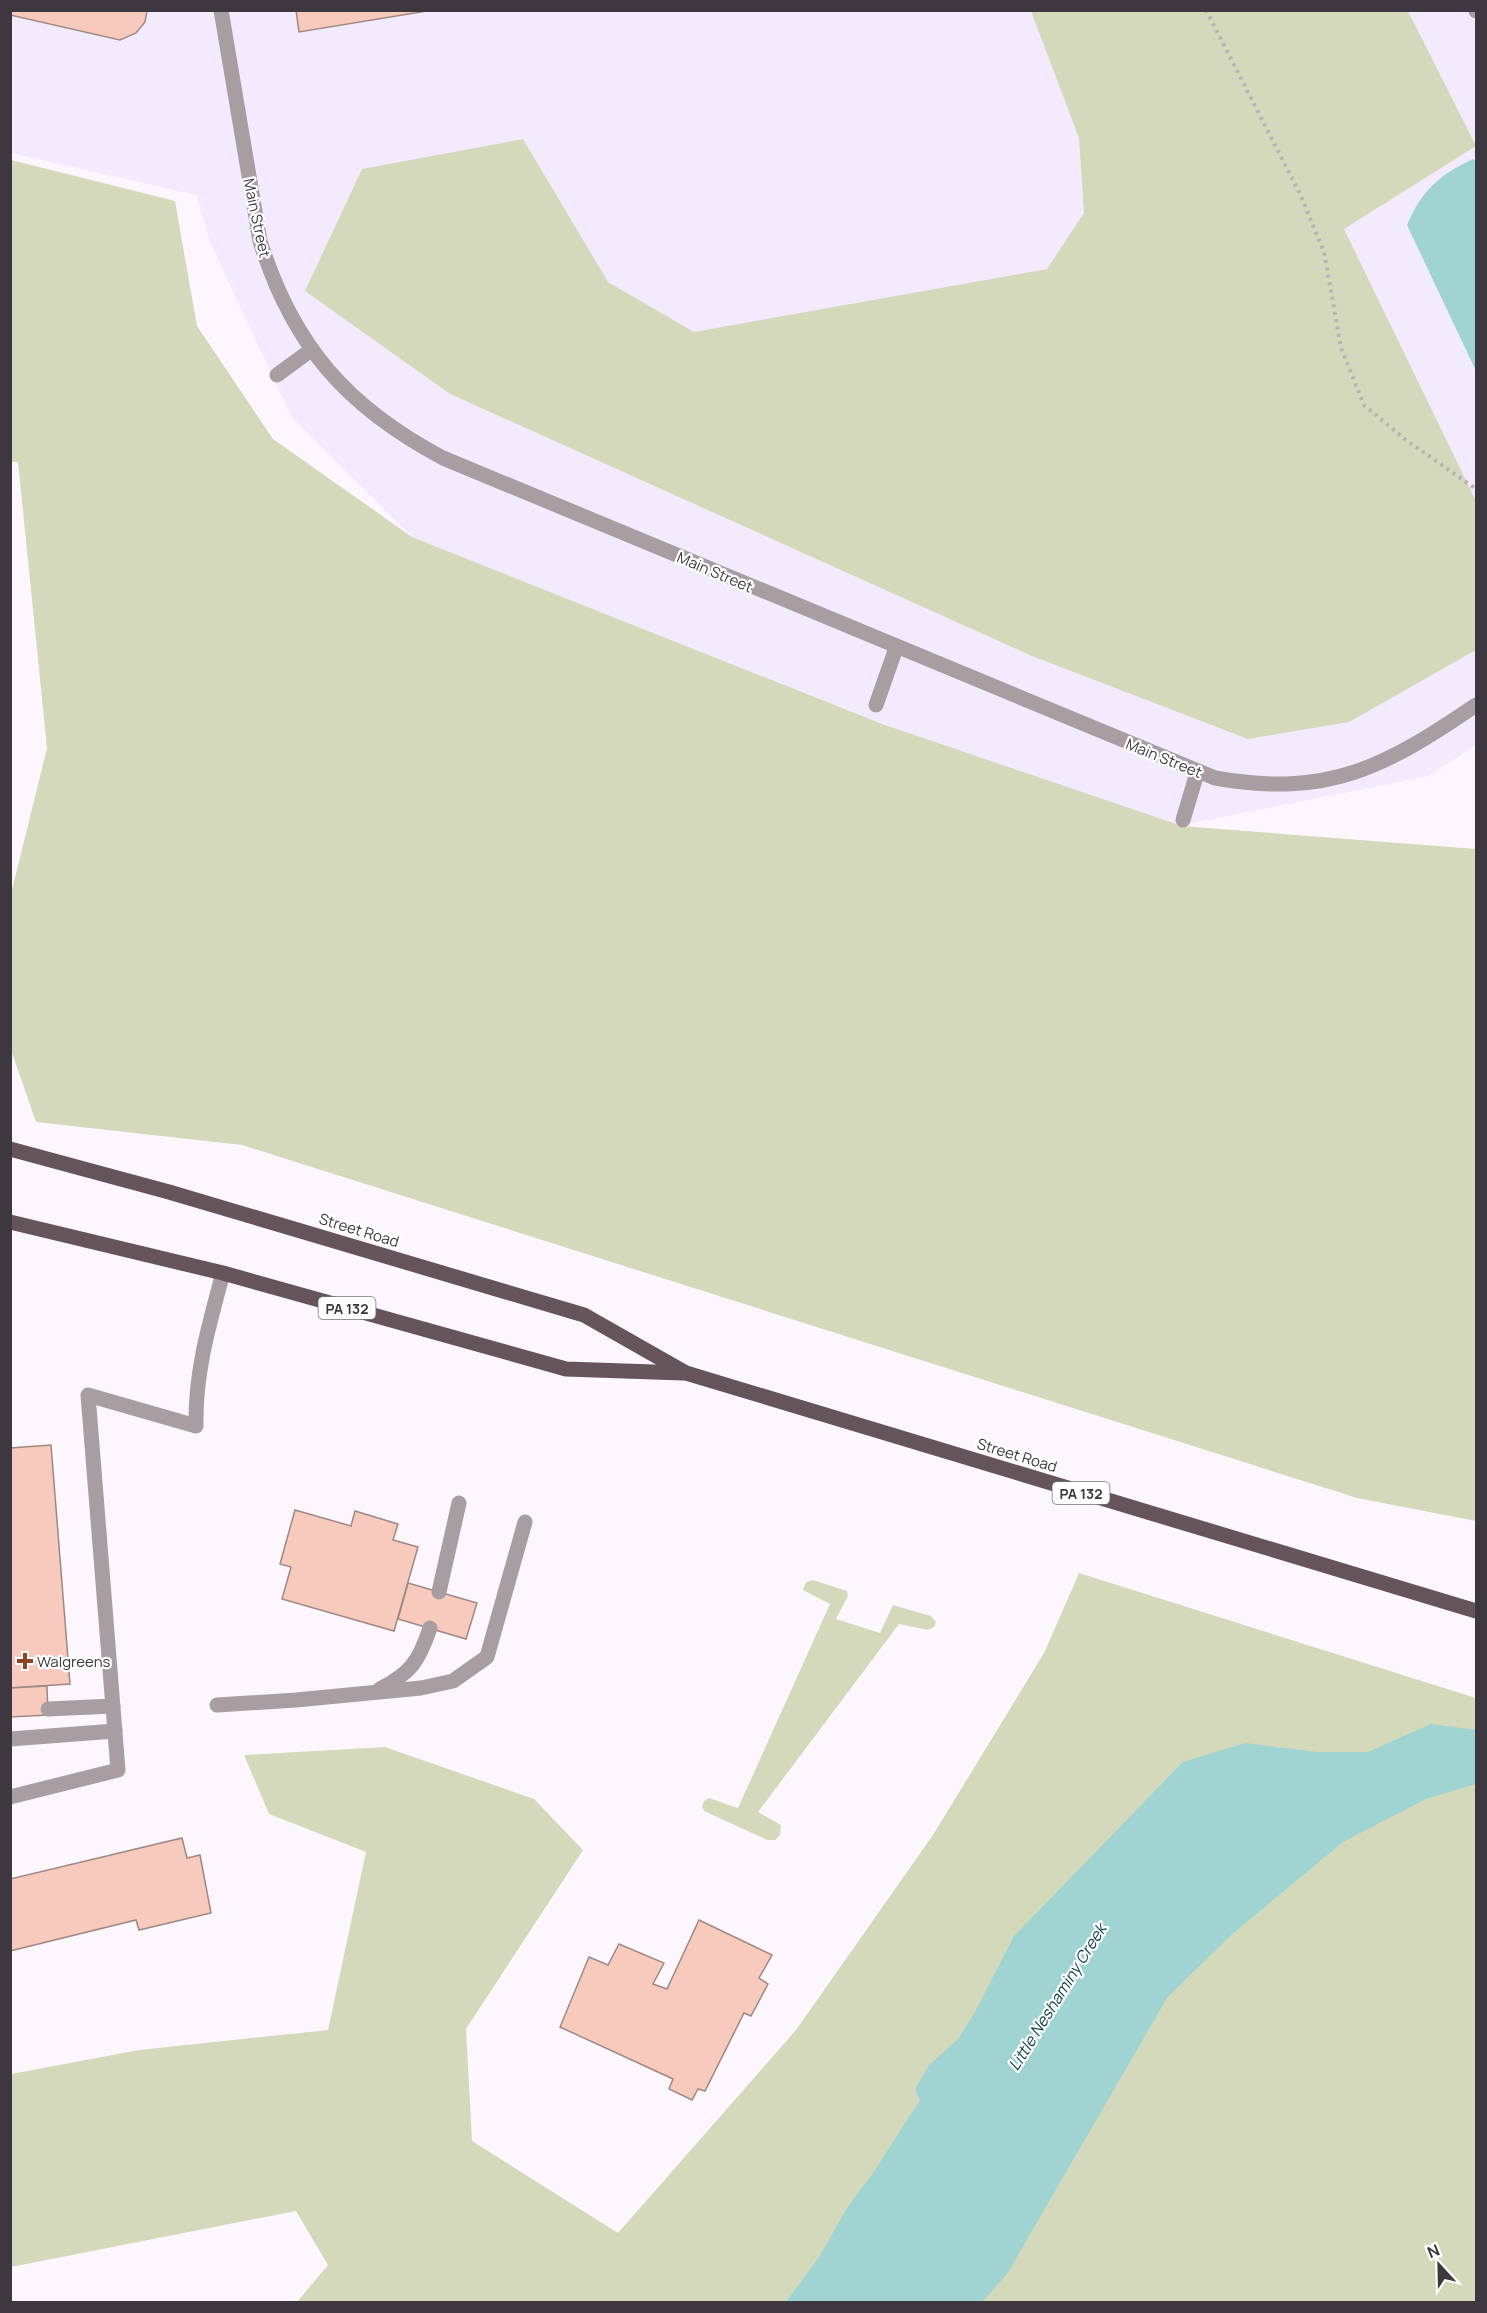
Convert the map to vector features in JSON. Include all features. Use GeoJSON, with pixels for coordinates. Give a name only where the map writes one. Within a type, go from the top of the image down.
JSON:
{"type":"FeatureCollection","features":[{"type":"Feature","properties":{"kind":"main road","name":"Street Road"},"geometry":{"type":"LineString","coordinates":[[10,1149],[169,1192],[584,1315],[686,1373],[1476,1611]]}},
{"type":"Feature","properties":{"kind":"main road","name":"Street Road"},"geometry":{"type":"LineString","coordinates":[[10,1222],[223,1273],[566,1369],[686,1373]]}},
{"type":"Feature","properties":{"kind":"street","name":"Main Street"},"geometry":{"type":"LineString","coordinates":[[220,10],[260,241],[275,286],[311,350],[370,413],[407,439],[443,459],[1197,773],[1252,785],[1293,785],[1336,779],[1380,765],[1429,737],[1476,705]]}},
{"type":"Feature","properties":{"kind":"street"},"geometry":{"type":"LineString","coordinates":[[277,375],[311,350]]}},
{"type":"Feature","properties":{"kind":"street"},"geometry":{"type":"LineString","coordinates":[[876,705],[896,648]]}},
{"type":"Feature","properties":{"kind":"street"},"geometry":{"type":"LineString","coordinates":[[1183,820],[1197,773]]}},
{"type":"Feature","properties":{"kind":"street"},"geometry":{"type":"LineString","coordinates":[[10,1797],[118,1770],[88,1395],[196,1426],[195,1391],[200,1359],[223,1273]]}},
{"type":"Feature","properties":{"kind":"street"},"geometry":{"type":"LineString","coordinates":[[439,1592],[459,1503]]}},
{"type":"Feature","properties":{"kind":"street"},"geometry":{"type":"LineString","coordinates":[[217,1705],[421,1688],[453,1680],[487,1656],[525,1522]]}},
{"type":"Feature","properties":{"kind":"street"},"geometry":{"type":"LineString","coordinates":[[375,1692],[409,1672],[419,1657],[430,1628]]}},
{"type":"Feature","properties":{"kind":"street"},"geometry":{"type":"LineString","coordinates":[[48,1709],[113,1706]]}},
{"type":"Feature","properties":{"kind":"street"},"geometry":{"type":"LineString","coordinates":[[10,1739],[115,1731]]}},
{"type":"Feature","properties":{"kind":"path"},"geometry":{"type":"LineString","coordinates":[[1206,10],[1300,194],[1324,252],[1341,348],[1364,405],[1406,440],[1476,489]]}},
{"type":"Feature","properties":{"kind":"shaded area"},"geometry":{"type":"Polygon","coordinates":[[[11,11],[1476,11],[1476,745],[1429,776],[1153,831],[412,537],[292,418],[210,242],[196,195],[11,153],[11,11]]]}},
{"type":"Feature","properties":{"kind":"green space"},"geometry":{"type":"Polygon","coordinates":[[[1031,11],[1408,11],[1476,146],[1344,229],[1476,501],[1476,650],[1349,722],[1248,739],[1032,656],[450,394],[305,291],[362,169],[523,139],[608,282],[694,332],[1047,269],[1084,213],[1079,138],[1031,11]]]}},
{"type":"Feature","properties":{"kind":"green space"},"geometry":{"type":"Polygon","coordinates":[[[11,160],[175,201],[197,326],[273,439],[412,537],[885,725],[1182,826],[1476,849],[1476,1521],[1357,1498],[242,1145],[36,1122],[11,1050],[11,894],[47,748],[18,462],[11,462],[11,160]]]}},
{"type":"Feature","properties":{"kind":"green space"},"geometry":{"type":"Polygon","coordinates":[[[1079,1573],[1476,1698],[1476,2302],[297,2302],[328,2265],[296,2211],[11,2267],[11,2074],[139,2050],[328,2030],[366,1852],[269,1814],[244,1755],[385,1747],[534,1799],[583,1850],[466,2029],[472,2141],[618,2233],[796,2030],[933,1835],[1044,1653],[1079,1573]]]}},
{"type":"Feature","properties":{"kind":"green space"},"geometry":{"type":"Polygon","coordinates":[[[813,1580],[847,1591],[848,1596],[836,1619],[880,1633],[893,1605],[931,1616],[936,1622],[934,1627],[928,1630],[899,1624],[758,1812],[781,1825],[780,1835],[775,1840],[767,1840],[704,1811],[702,1807],[704,1801],[709,1798],[738,1808],[830,1604],[803,1590],[806,1582],[813,1580]]]}},
{"type":"Feature","properties":{"kind":"water"},"geometry":{"type":"Polygon","coordinates":[[[1473,159],[1476,162],[1476,371],[1407,225],[1419,202],[1433,185],[1450,171],[1473,159]]]}},
{"type":"Feature","properties":{"kind":"water","name":"Little Neshaminy Creek"},"geometry":{"type":"Polygon","coordinates":[[[1431,1724],[1476,1730],[1476,1784],[1426,1799],[1343,1842],[1230,1936],[1167,1998],[1007,2274],[982,2302],[786,2302],[819,2257],[847,2208],[873,2173],[920,2100],[915,2089],[929,2065],[958,2039],[975,2012],[1014,1936],[1183,1762],[1245,1743],[1317,1752],[1368,1752],[1431,1724]]]}},
{"type":"Feature","properties":{"kind":"building"},"geometry":{"type":"Polygon","coordinates":[[[10,10],[147,11],[145,22],[136,33],[120,40],[10,15],[10,10]]]}},
{"type":"Feature","properties":{"kind":"building"},"geometry":{"type":"Polygon","coordinates":[[[296,10],[433,10],[299,32],[296,10]]]}},
{"type":"Feature","properties":{"kind":"building","name":"Walgreens"},"geometry":{"type":"Polygon","coordinates":[[[51,1445],[70,1684],[10,1688],[10,1448],[51,1445]]]}},
{"type":"Feature","properties":{"kind":"building"},"geometry":{"type":"Polygon","coordinates":[[[295,1510],[351,1526],[355,1511],[398,1524],[393,1540],[418,1547],[394,1631],[282,1599],[291,1567],[280,1564],[295,1510]]]}},
{"type":"Feature","properties":{"kind":"building"},"geometry":{"type":"Polygon","coordinates":[[[408,1583],[477,1603],[466,1639],[398,1619],[408,1583]]]}},
{"type":"Feature","properties":{"kind":"building"},"geometry":{"type":"Polygon","coordinates":[[[47,1686],[48,1715],[10,1717],[10,1688],[47,1686]]]}},
{"type":"Feature","properties":{"kind":"building"},"geometry":{"type":"Polygon","coordinates":[[[182,1838],[187,1858],[200,1855],[211,1913],[139,1930],[136,1920],[10,1951],[10,1879],[182,1838]]]}},
{"type":"Feature","properties":{"kind":"building"},"geometry":{"type":"Polygon","coordinates":[[[699,1920],[772,1955],[759,1978],[768,1984],[751,2016],[744,2013],[705,2091],[698,2089],[692,2100],[669,2089],[673,2079],[560,2027],[589,1957],[608,1965],[619,1944],[664,1963],[653,1984],[667,1989],[699,1920]]]}},
{"type":"Feature","properties":{"kind":"place","name":"Walgreens"},"geometry":{"type":"Point","coordinates":[25,1661]}}]}
